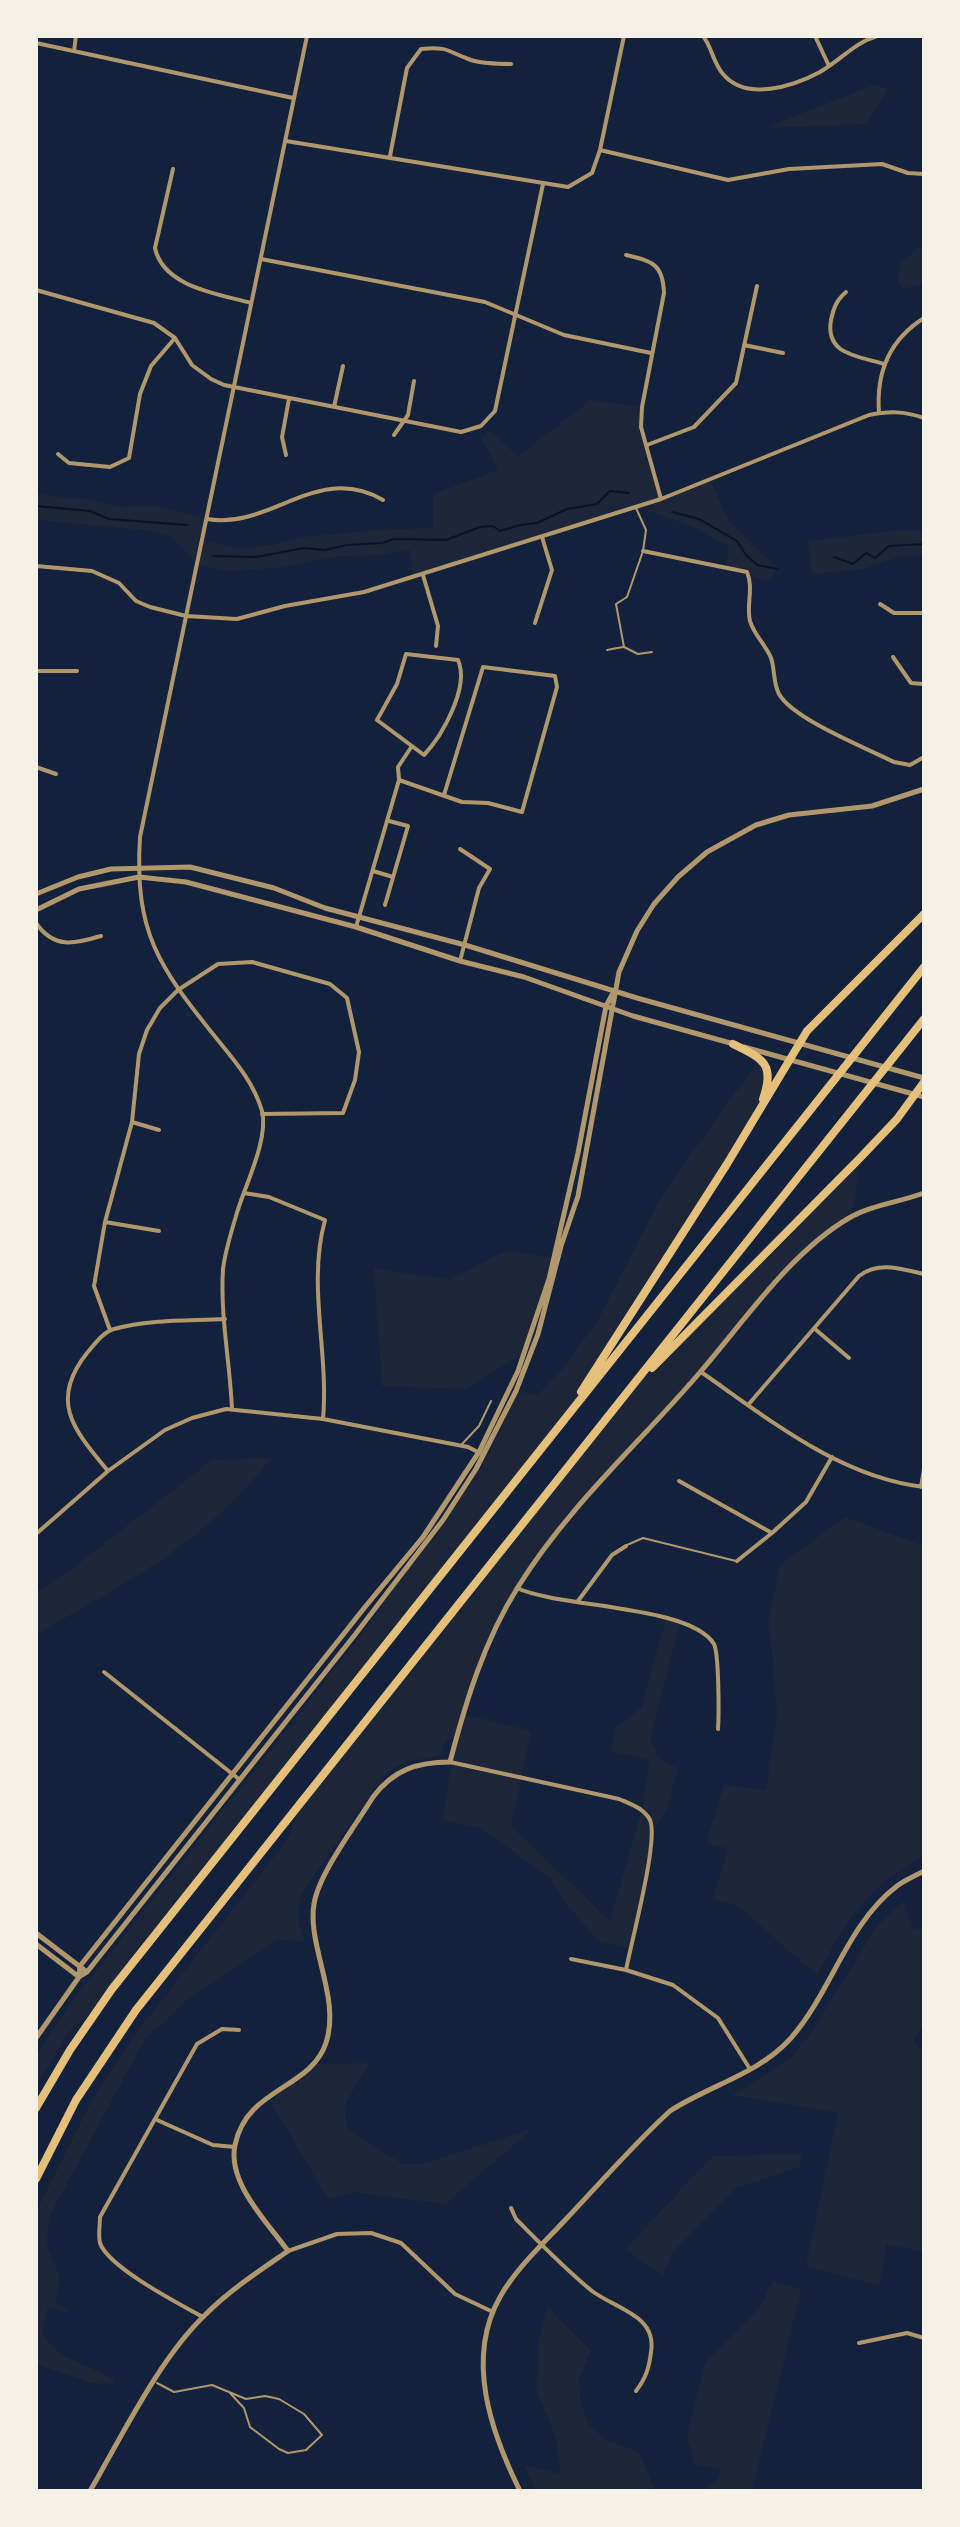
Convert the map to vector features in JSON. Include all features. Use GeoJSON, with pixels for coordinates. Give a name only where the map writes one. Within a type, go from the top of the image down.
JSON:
{"type":"FeatureCollection","features":[{"type":"Feature","properties":{"kind":"highway"},"geometry":{"type":"LineString","coordinates":[[552,1436],[647,1292],[807,1031],[924,914]]}},
{"type":"Feature","properties":{"kind":"highway"},"geometry":{"type":"LineString","coordinates":[[36,2108],[70,2050],[112,1989],[924,967]]}},
{"type":"Feature","properties":{"kind":"highway"},"geometry":{"type":"LineString","coordinates":[[36,2179],[76,2100],[136,2010],[924,1019]]}},
{"type":"Feature","properties":{"kind":"highway"},"geometry":{"type":"LineString","coordinates":[[733,1044],[760,1058],[766,1065],[768,1086],[758,1113]]}},
{"type":"Feature","properties":{"kind":"highway"},"geometry":{"type":"LineString","coordinates":[[623,1398],[920,1096],[924,1080]]}},
{"type":"Feature","properties":{"kind":"street"},"geometry":{"type":"LineString","coordinates":[[74,51],[76,36]]}},
{"type":"Feature","properties":{"kind":"street"},"geometry":{"type":"LineString","coordinates":[[232,1409],[225,1319],[225,1262],[260,1138],[262,1114],[252,1085],[178,990],[151,944],[143,915],[139,877],[140,837],[307,36]]}},
{"type":"Feature","properties":{"kind":"street"},"geometry":{"type":"LineString","coordinates":[[286,141],[568,187],[592,173],[600,150],[624,36]]}},
{"type":"Feature","properties":{"kind":"street"},"geometry":{"type":"LineString","coordinates":[[703,36],[724,75],[732,83],[761,91],[819,72],[851,47],[877,36]]}},
{"type":"Feature","properties":{"kind":"street"},"geometry":{"type":"LineString","coordinates":[[815,36],[829,66]]}},
{"type":"Feature","properties":{"kind":"street"},"geometry":{"type":"LineString","coordinates":[[36,43],[293,98]]}},
{"type":"Feature","properties":{"kind":"street"},"geometry":{"type":"LineString","coordinates":[[390,156],[407,68],[421,49],[437,47],[457,52],[471,60],[511,64]]}},
{"type":"Feature","properties":{"kind":"street"},"geometry":{"type":"LineString","coordinates":[[600,150],[728,180],[789,169],[882,164],[908,173],[924,174]]}},
{"type":"Feature","properties":{"kind":"street"},"geometry":{"type":"LineString","coordinates":[[173,169],[155,248],[157,256],[172,273],[189,285],[251,303]]}},
{"type":"Feature","properties":{"kind":"street"},"geometry":{"type":"LineString","coordinates":[[36,290],[154,323],[175,338],[192,365],[211,379],[234,387],[461,432],[481,426],[495,411],[543,184]]}},
{"type":"Feature","properties":{"kind":"street"},"geometry":{"type":"LineString","coordinates":[[626,255],[656,265],[663,276],[664,293],[651,353],[641,427],[661,499]]}},
{"type":"Feature","properties":{"kind":"street"},"geometry":{"type":"LineString","coordinates":[[261,259],[485,302],[564,335],[651,353]]}},
{"type":"Feature","properties":{"kind":"street"},"geometry":{"type":"LineString","coordinates":[[647,445],[694,427],[736,383],[757,286]]}},
{"type":"Feature","properties":{"kind":"street"},"geometry":{"type":"LineString","coordinates":[[846,292],[835,302],[829,331],[833,344],[844,351],[884,364]]}},
{"type":"Feature","properties":{"kind":"street"},"geometry":{"type":"LineString","coordinates":[[879,413],[877,391],[884,364],[898,339],[924,318]]}},
{"type":"Feature","properties":{"kind":"street"},"geometry":{"type":"LineString","coordinates":[[58,454],[69,463],[110,467],[129,458],[140,394],[151,366],[175,338]]}},
{"type":"Feature","properties":{"kind":"street"},"geometry":{"type":"LineString","coordinates":[[744,345],[783,353]]}},
{"type":"Feature","properties":{"kind":"street"},"geometry":{"type":"LineString","coordinates":[[334,408],[343,366]]}},
{"type":"Feature","properties":{"kind":"street"},"geometry":{"type":"LineString","coordinates":[[394,435],[408,415],[414,381]]}},
{"type":"Feature","properties":{"kind":"street"},"geometry":{"type":"LineString","coordinates":[[286,455],[282,437],[289,399]]}},
{"type":"Feature","properties":{"kind":"street"},"geometry":{"type":"LineString","coordinates":[[36,566],[92,571],[119,583],[136,601],[150,607],[186,616],[237,619],[285,606],[364,592],[661,499],[879,413],[907,412],[924,418]]}},
{"type":"Feature","properties":{"kind":"street"},"geometry":{"type":"LineString","coordinates":[[207,519],[241,519],[330,488],[367,491],[383,500]]}},
{"type":"Feature","properties":{"kind":"street"},"geometry":{"type":"LineString","coordinates":[[535,623],[552,570],[542,537]]}},
{"type":"Feature","properties":{"kind":"street"},"geometry":{"type":"LineString","coordinates":[[643,551],[747,572],[750,580],[749,618],[755,634],[771,656],[776,689],[783,701],[807,718],[894,762],[910,765],[924,757]]}},
{"type":"Feature","properties":{"kind":"street"},"geometry":{"type":"LineString","coordinates":[[422,574],[438,626],[436,646]]}},
{"type":"Feature","properties":{"kind":"street"},"geometry":{"type":"LineString","coordinates":[[880,604],[894,613],[924,613]]}},
{"type":"Feature","properties":{"kind":"street"},"geometry":{"type":"LineString","coordinates":[[406,654],[458,660],[462,674],[447,725],[424,755],[412,746],[377,720],[397,684],[406,654]]}},
{"type":"Feature","properties":{"kind":"street"},"geometry":{"type":"LineString","coordinates":[[893,657],[911,683],[924,684]]}},
{"type":"Feature","properties":{"kind":"street"},"geometry":{"type":"LineString","coordinates":[[399,780],[462,802],[488,803],[522,812],[557,687],[555,676],[483,667],[444,795]]}},
{"type":"Feature","properties":{"kind":"street"},"geometry":{"type":"LineString","coordinates":[[36,671],[77,671]]}},
{"type":"Feature","properties":{"kind":"street"},"geometry":{"type":"LineString","coordinates":[[356,927],[399,780],[398,767],[412,746]]}},
{"type":"Feature","properties":{"kind":"street"},"geometry":{"type":"LineString","coordinates":[[36,767],[56,774]]}},
{"type":"Feature","properties":{"kind":"street"},"geometry":{"type":"LineString","coordinates":[[79,1977],[80,1966],[423,1537],[481,1454],[522,1362],[549,1279],[578,1153],[606,1006],[631,941],[645,918],[678,877],[707,852],[738,833],[774,820],[813,812],[872,806],[924,789]]}},
{"type":"Feature","properties":{"kind":"street"},"geometry":{"type":"LineString","coordinates":[[385,905],[408,826],[388,820]]}},
{"type":"Feature","properties":{"kind":"street"},"geometry":{"type":"LineString","coordinates":[[460,849],[490,869],[479,888],[460,961]]}},
{"type":"Feature","properties":{"kind":"street"},"geometry":{"type":"LineString","coordinates":[[36,894],[78,877],[111,869],[190,867],[274,888],[325,908],[465,945],[924,1080]]}},
{"type":"Feature","properties":{"kind":"street"},"geometry":{"type":"LineString","coordinates":[[373,871],[393,877]]}},
{"type":"Feature","properties":{"kind":"street"},"geometry":{"type":"LineString","coordinates":[[36,910],[79,889],[139,877],[186,882],[356,927],[460,961],[524,977],[614,1009],[920,1096]]}},
{"type":"Feature","properties":{"kind":"street"},"geometry":{"type":"LineString","coordinates":[[36,923],[49,938],[59,942],[79,942],[101,936]]}},
{"type":"Feature","properties":{"kind":"street"},"geometry":{"type":"LineString","coordinates":[[110,1330],[94,1286],[105,1222],[132,1122],[139,1054],[147,1030],[160,1008],[178,990],[218,964],[252,962],[330,984],[347,998],[359,1052],[355,1080],[343,1113],[262,1114]]}},
{"type":"Feature","properties":{"kind":"street"},"geometry":{"type":"LineString","coordinates":[[36,2038],[79,1977],[87,1972],[240,1780],[443,1520],[481,1454],[532,1352],[561,1246],[574,1213],[614,1009],[614,991]]}},
{"type":"Feature","properties":{"kind":"street"},"geometry":{"type":"LineString","coordinates":[[132,1122],[159,1130]]}},
{"type":"Feature","properties":{"kind":"street"},"geometry":{"type":"LineString","coordinates":[[244,1193],[269,1197],[325,1220],[317,1248],[326,1387],[323,1419]]}},
{"type":"Feature","properties":{"kind":"street"},"geometry":{"type":"LineString","coordinates":[[450,1762],[472,1682],[517,1588],[539,1556],[600,1482],[808,1249],[852,1216],[924,1193]]}},
{"type":"Feature","properties":{"kind":"street"},"geometry":{"type":"LineString","coordinates":[[105,1222],[159,1231]]}},
{"type":"Feature","properties":{"kind":"street"},"geometry":{"type":"LineString","coordinates":[[748,1405],[869,1268],[884,1266],[924,1274]]}},
{"type":"Feature","properties":{"kind":"street"},"geometry":{"type":"LineString","coordinates":[[108,1471],[79,1436],[66,1407],[67,1390],[82,1360],[110,1330],[152,1323],[225,1319]]}},
{"type":"Feature","properties":{"kind":"street"},"geometry":{"type":"LineString","coordinates":[[815,1329],[849,1358]]}},
{"type":"Feature","properties":{"kind":"street"},"geometry":{"type":"LineString","coordinates":[[701,1372],[790,1436],[832,1457],[895,1483],[922,1487],[924,1469]]}},
{"type":"Feature","properties":{"kind":"street"},"geometry":{"type":"LineString","coordinates":[[36,1534],[108,1471],[165,1430],[192,1418],[232,1409],[323,1419],[461,1445],[481,1454]]}},
{"type":"Feature","properties":{"kind":"street"},"geometry":{"type":"LineString","coordinates":[[737,1561],[806,1502],[832,1457]]}},
{"type":"Feature","properties":{"kind":"street"},"geometry":{"type":"LineString","coordinates":[[679,1481],[772,1533]]}},
{"type":"Feature","properties":{"kind":"street"},"geometry":{"type":"LineString","coordinates":[[578,1601],[612,1555],[626,1546]]}},
{"type":"Feature","properties":{"kind":"street"},"geometry":{"type":"LineString","coordinates":[[517,1588],[680,1622],[704,1632],[716,1647],[718,1729]]}},
{"type":"Feature","properties":{"kind":"street"},"geometry":{"type":"LineString","coordinates":[[104,1672],[240,1780]]}},
{"type":"Feature","properties":{"kind":"street"},"geometry":{"type":"LineString","coordinates":[[288,2251],[253,2203],[238,2176],[235,2147],[245,2117],[267,2096],[307,2070],[325,2045],[330,2019],[314,1904],[323,1879],[381,1785],[401,1770],[416,1765],[450,1762],[619,1799],[642,1810],[649,1818],[652,1829],[626,1970]]}},
{"type":"Feature","properties":{"kind":"street"},"geometry":{"type":"LineString","coordinates":[[520,2491],[498,2441],[484,2384],[484,2348],[493,2312],[513,2277],[670,2111],[688,2099],[751,2070],[789,2040],[809,2016],[847,1948],[877,1905],[897,1886],[924,1871]]}},
{"type":"Feature","properties":{"kind":"street"},"geometry":{"type":"LineString","coordinates":[[36,1933],[87,1972]]}},
{"type":"Feature","properties":{"kind":"street"},"geometry":{"type":"LineString","coordinates":[[36,1944],[79,1977]]}},
{"type":"Feature","properties":{"kind":"street"},"geometry":{"type":"LineString","coordinates":[[571,1959],[626,1970],[673,1985],[718,2018],[751,2070]]}},
{"type":"Feature","properties":{"kind":"street"},"geometry":{"type":"LineString","coordinates":[[203,2317],[157,2292],[106,2254],[99,2241],[100,2217],[197,2044],[222,2029],[239,2030]]}},
{"type":"Feature","properties":{"kind":"street"},"geometry":{"type":"LineString","coordinates":[[157,2120],[213,2145],[235,2147]]}},
{"type":"Feature","properties":{"kind":"street"},"geometry":{"type":"LineString","coordinates":[[511,2208],[516,2219],[594,2292],[647,2325],[653,2343],[648,2375],[636,2391]]}},
{"type":"Feature","properties":{"kind":"street"},"geometry":{"type":"LineString","coordinates":[[90,2491],[155,2382],[203,2317],[247,2278],[288,2251],[337,2234],[371,2233],[401,2243],[455,2294],[493,2312]]}},
{"type":"Feature","properties":{"kind":"street"},"geometry":{"type":"LineString","coordinates":[[859,2343],[907,2333],[924,2338]]}},
{"type":"Feature","properties":{"kind":"lane"},"geometry":{"type":"LineString","coordinates":[[624,647],[616,604],[627,597],[643,551],[646,530],[636,507]]}},
{"type":"Feature","properties":{"kind":"lane"},"geometry":{"type":"LineString","coordinates":[[607,650],[624,647],[638,654],[652,652]]}},
{"type":"Feature","properties":{"kind":"lane"},"geometry":{"type":"LineString","coordinates":[[461,1445],[479,1426],[491,1401]]}},
{"type":"Feature","properties":{"kind":"lane"},"geometry":{"type":"LineString","coordinates":[[626,1546],[643,1538],[737,1561]]}},
{"type":"Feature","properties":{"kind":"lane"},"geometry":{"type":"LineString","coordinates":[[155,2382],[174,2392],[204,2385],[230,2393],[246,2399],[265,2396],[279,2399],[304,2414],[322,2435],[306,2450],[288,2453],[279,2449],[250,2427],[244,2408],[230,2393]]}},
{"type":"Feature","properties":{"kind":"shaded area"},"geometry":{"type":"Polygon","coordinates":[[[874,85],[888,89],[867,124],[765,128],[874,85]]]}},
{"type":"Feature","properties":{"kind":"shaded area"},"geometry":{"type":"Polygon","coordinates":[[[922,245],[924,283],[903,289],[898,280],[900,264],[922,245]]]}},
{"type":"Feature","properties":{"kind":"shaded area"},"geometry":{"type":"Polygon","coordinates":[[[591,400],[642,407],[641,427],[661,499],[710,480],[728,519],[778,569],[769,581],[725,568],[729,547],[692,526],[636,507],[413,577],[410,550],[382,555],[340,556],[276,568],[224,571],[197,564],[170,536],[144,530],[36,520],[36,493],[120,507],[156,506],[207,519],[203,540],[238,549],[303,537],[433,528],[433,494],[498,470],[481,437],[490,431],[518,456],[591,400]]]}},
{"type":"Feature","properties":{"kind":"shaded area"},"geometry":{"type":"Polygon","coordinates":[[[924,530],[924,555],[902,556],[863,569],[812,574],[808,541],[924,530]]]}},
{"type":"Feature","properties":{"kind":"shaded area"},"geometry":{"type":"Polygon","coordinates":[[[760,1058],[766,1065],[764,1095],[647,1292],[552,1436],[101,2004],[68,2033],[36,2086],[36,2056],[70,2004],[358,1639],[459,1497],[516,1391],[538,1395],[563,1368],[598,1320],[662,1195],[760,1058]]]}},
{"type":"Feature","properties":{"kind":"shaded area"},"geometry":{"type":"Polygon","coordinates":[[[860,1158],[852,1216],[808,1249],[540,1556],[499,1622],[463,1714],[531,1731],[511,1826],[610,1921],[642,1810],[650,1760],[611,1751],[616,1727],[641,1708],[666,1619],[680,1622],[650,1738],[658,1757],[678,1769],[666,1811],[652,1830],[630,1948],[598,1941],[566,1903],[550,1878],[481,1828],[442,1820],[456,1738],[446,1739],[440,1755],[394,1768],[383,1777],[303,1891],[298,1916],[305,1941],[277,1940],[187,2000],[145,2039],[50,2215],[46,2244],[60,2277],[55,2302],[74,2314],[48,2307],[43,2327],[45,2337],[71,2359],[114,2380],[113,2384],[91,2383],[37,2364],[36,2367],[36,2212],[89,2106],[133,2037],[288,1839],[301,1803],[623,1398],[860,1158]]]}},
{"type":"Feature","properties":{"kind":"shaded area"},"geometry":{"type":"Polygon","coordinates":[[[505,1251],[554,1258],[526,1352],[465,1389],[382,1386],[374,1268],[450,1280],[505,1251]]]}},
{"type":"Feature","properties":{"kind":"shaded area"},"geometry":{"type":"Polygon","coordinates":[[[271,1458],[247,1487],[193,1537],[133,1578],[36,1634],[36,1591],[56,1581],[212,1460],[271,1458]]]}},
{"type":"Feature","properties":{"kind":"shaded area"},"geometry":{"type":"Polygon","coordinates":[[[845,1517],[924,1546],[924,1856],[888,1879],[861,1906],[817,1975],[737,1905],[713,1899],[728,1849],[706,1842],[724,1785],[766,1790],[777,1714],[769,1620],[780,1565],[845,1517]]]}},
{"type":"Feature","properties":{"kind":"shaded area"},"geometry":{"type":"Polygon","coordinates":[[[904,1901],[912,1929],[924,1928],[924,2024],[913,2042],[924,2052],[924,2252],[886,2244],[880,2286],[806,2266],[838,2113],[732,2095],[790,2058],[807,2039],[878,1925],[904,1901]]]}},
{"type":"Feature","properties":{"kind":"shaded area"},"geometry":{"type":"Polygon","coordinates":[[[370,2063],[346,2102],[345,2116],[349,2131],[403,2164],[422,2164],[532,2129],[445,2204],[353,2192],[328,2199],[267,2096],[314,2064],[370,2063]]]}},
{"type":"Feature","properties":{"kind":"shaded area"},"geometry":{"type":"Polygon","coordinates":[[[802,2154],[800,2167],[736,2188],[672,2253],[663,2276],[625,2249],[713,2156],[802,2154]]]}},
{"type":"Feature","properties":{"kind":"shaded area"},"geometry":{"type":"Polygon","coordinates":[[[773,2281],[801,2289],[752,2491],[700,2491],[717,2482],[721,2469],[695,2464],[687,2437],[705,2363],[761,2305],[773,2281]]]}},
{"type":"Feature","properties":{"kind":"shaded area"},"geometry":{"type":"Polygon","coordinates":[[[548,2307],[591,2351],[579,2379],[581,2405],[590,2426],[608,2441],[639,2452],[655,2491],[536,2491],[524,2465],[561,2474],[556,2438],[537,2392],[539,2339],[548,2307]]]}},
{"type":"Feature","properties":{"kind":"waterway"},"geometry":{"type":"LineString","coordinates":[[213,556],[256,557],[304,548],[324,550],[394,539],[446,540],[480,527],[493,526],[500,531],[537,523],[567,509],[597,504],[610,491],[629,493]]}},
{"type":"Feature","properties":{"kind":"waterway"},"geometry":{"type":"LineString","coordinates":[[36,506],[90,511],[109,519],[187,525]]}},
{"type":"Feature","properties":{"kind":"waterway"},"geometry":{"type":"LineString","coordinates":[[672,512],[699,519],[737,541],[757,565],[778,569]]}},
{"type":"Feature","properties":{"kind":"waterway"},"geometry":{"type":"LineString","coordinates":[[834,557],[853,564],[866,553],[875,558],[889,546],[924,544]]}}]}
